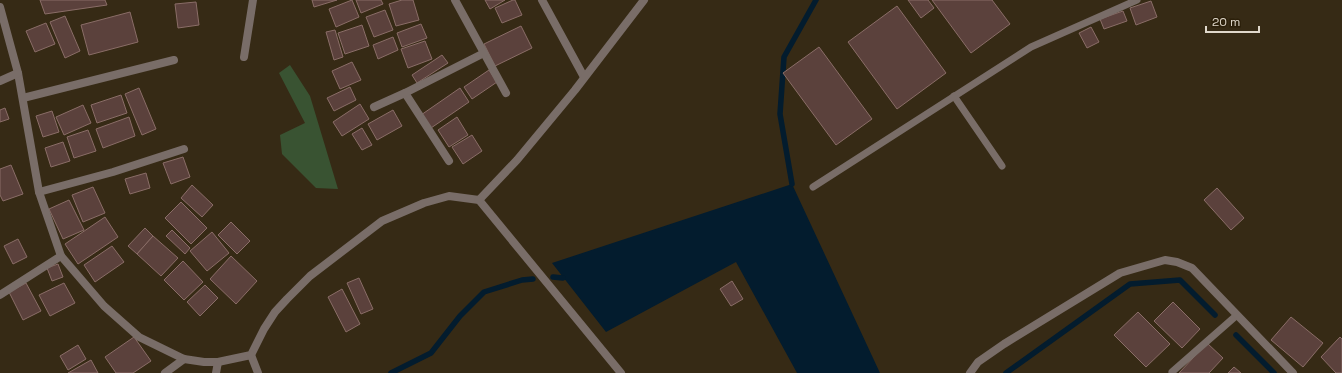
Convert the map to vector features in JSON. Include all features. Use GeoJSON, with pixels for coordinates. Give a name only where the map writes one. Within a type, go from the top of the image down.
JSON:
{"type":"FeatureCollection","features":[{"type":"Feature","properties":{"kind":"street"},"geometry":{"type":"LineString","coordinates":[[244,57],[253,0]]}},
{"type":"Feature","properties":{"kind":"street"},"geometry":{"type":"LineString","coordinates":[[455,0],[506,93]]}},
{"type":"Feature","properties":{"kind":"street"},"geometry":{"type":"LineString","coordinates":[[542,0],[584,78]]}},
{"type":"Feature","properties":{"kind":"street"},"geometry":{"type":"LineString","coordinates":[[479,200],[517,160],[584,78],[644,0]]}},
{"type":"Feature","properties":{"kind":"street"},"geometry":{"type":"LineString","coordinates":[[0,7],[24,98],[39,192],[61,256],[104,306],[139,337],[184,359],[204,362],[218,362],[251,355]]}},
{"type":"Feature","properties":{"kind":"street"},"geometry":{"type":"LineString","coordinates":[[374,107],[484,53]]}},
{"type":"Feature","properties":{"kind":"street"},"geometry":{"type":"LineString","coordinates":[[24,98],[174,60]]}},
{"type":"Feature","properties":{"kind":"street"},"geometry":{"type":"LineString","coordinates":[[0,80],[18,73]]}},
{"type":"Feature","properties":{"kind":"street"},"geometry":{"type":"LineString","coordinates":[[405,93],[449,161]]}},
{"type":"Feature","properties":{"kind":"street"},"geometry":{"type":"LineString","coordinates":[[39,192],[113,172],[184,149]]}},
{"type":"Feature","properties":{"kind":"street"},"geometry":{"type":"LineString","coordinates":[[258,373],[251,355],[257,341],[275,312],[310,276],[382,221],[424,203],[449,196],[479,200],[621,373]]}},
{"type":"Feature","properties":{"kind":"street"},"geometry":{"type":"LineString","coordinates":[[0,295],[61,256]]}},
{"type":"Feature","properties":{"kind":"street"},"geometry":{"type":"LineString","coordinates":[[970,373],[978,362],[1004,344],[1120,273],[1165,260],[1177,262],[1192,268],[1293,373]]}},
{"type":"Feature","properties":{"kind":"street"},"geometry":{"type":"LineString","coordinates":[[165,373],[184,359]]}},
{"type":"Feature","properties":{"kind":"street"},"geometry":{"type":"LineString","coordinates":[[216,373],[218,362]]}},
{"type":"Feature","properties":{"kind":"lane"},"geometry":{"type":"LineString","coordinates":[[813,187],[1031,47],[1137,0]]}},
{"type":"Feature","properties":{"kind":"lane"},"geometry":{"type":"LineString","coordinates":[[954,96],[1002,166]]}},
{"type":"Feature","properties":{"kind":"lane"},"geometry":{"type":"LineString","coordinates":[[1172,372],[1237,315]]}},
{"type":"Feature","properties":{"kind":"green space"},"geometry":{"type":"Polygon","coordinates":[[[290,65],[310,96],[338,189],[316,188],[282,154],[280,135],[305,123],[279,73],[290,65]]]}},
{"type":"Feature","properties":{"kind":"water"},"geometry":{"type":"Polygon","coordinates":[[[792,184],[880,373],[797,373],[736,262],[606,332],[552,263],[792,184]]]}},
{"type":"Feature","properties":{"kind":"building"},"geometry":{"type":"Polygon","coordinates":[[[40,0],[105,0],[107,5],[45,14],[40,0]]]}},
{"type":"Feature","properties":{"kind":"building"},"geometry":{"type":"Polygon","coordinates":[[[312,0],[337,0],[314,7],[312,0]]]}},
{"type":"Feature","properties":{"kind":"building"},"geometry":{"type":"Polygon","coordinates":[[[352,0],[359,17],[336,27],[329,9],[352,0]]]}},
{"type":"Feature","properties":{"kind":"building"},"geometry":{"type":"Polygon","coordinates":[[[356,0],[381,0],[383,4],[361,13],[356,0]]]}},
{"type":"Feature","properties":{"kind":"building"},"geometry":{"type":"Polygon","coordinates":[[[402,0],[413,0],[419,20],[396,26],[389,4],[402,0]]]}},
{"type":"Feature","properties":{"kind":"building"},"geometry":{"type":"Polygon","coordinates":[[[485,0],[505,0],[490,9],[485,0]]]}},
{"type":"Feature","properties":{"kind":"building"},"geometry":{"type":"Polygon","coordinates":[[[515,0],[522,15],[502,23],[495,8],[515,0]]]}},
{"type":"Feature","properties":{"kind":"building"},"geometry":{"type":"Polygon","coordinates":[[[908,0],[928,0],[934,8],[921,18],[908,0]]]}},
{"type":"Feature","properties":{"kind":"building"},"geometry":{"type":"Polygon","coordinates":[[[932,0],[992,0],[1010,24],[971,53],[932,0]]]}},
{"type":"Feature","properties":{"kind":"building"},"geometry":{"type":"Polygon","coordinates":[[[1151,1],[1157,17],[1136,25],[1130,8],[1151,1]]]}},
{"type":"Feature","properties":{"kind":"building"},"geometry":{"type":"Polygon","coordinates":[[[196,2],[199,25],[178,28],[175,4],[196,2]]]}},
{"type":"Feature","properties":{"kind":"building"},"geometry":{"type":"Polygon","coordinates":[[[897,6],[946,73],[897,109],[848,42],[897,6]]]}},
{"type":"Feature","properties":{"kind":"building"},"geometry":{"type":"Polygon","coordinates":[[[385,10],[393,30],[374,37],[366,17],[385,10]]]}},
{"type":"Feature","properties":{"kind":"building"},"geometry":{"type":"Polygon","coordinates":[[[1123,11],[1127,21],[1104,29],[1100,19],[1123,11]]]}},
{"type":"Feature","properties":{"kind":"building"},"geometry":{"type":"Polygon","coordinates":[[[130,12],[138,42],[89,55],[81,25],[130,12]]]}},
{"type":"Feature","properties":{"kind":"building"},"geometry":{"type":"Polygon","coordinates":[[[65,16],[80,51],[65,58],[50,22],[65,16]]]}},
{"type":"Feature","properties":{"kind":"building"},"geometry":{"type":"Polygon","coordinates":[[[46,23],[55,44],[35,52],[26,31],[46,23]]]}},
{"type":"Feature","properties":{"kind":"building"},"geometry":{"type":"Polygon","coordinates":[[[421,24],[427,38],[402,47],[397,33],[421,24]]]}},
{"type":"Feature","properties":{"kind":"building"},"geometry":{"type":"Polygon","coordinates":[[[362,25],[369,46],[345,54],[338,33],[362,25]]]}},
{"type":"Feature","properties":{"kind":"building"},"geometry":{"type":"Polygon","coordinates":[[[521,26],[532,48],[495,66],[484,44],[521,26]]]}},
{"type":"Feature","properties":{"kind":"building"},"geometry":{"type":"Polygon","coordinates":[[[1091,27],[1099,42],[1087,48],[1079,33],[1091,27]]]}},
{"type":"Feature","properties":{"kind":"building"},"geometry":{"type":"Polygon","coordinates":[[[335,30],[343,57],[334,60],[326,32],[335,30]]]}},
{"type":"Feature","properties":{"kind":"building"},"geometry":{"type":"Polygon","coordinates":[[[393,37],[398,50],[378,59],[373,45],[393,37]]]}},
{"type":"Feature","properties":{"kind":"building"},"geometry":{"type":"Polygon","coordinates":[[[425,41],[432,59],[408,68],[401,49],[425,41]]]}},
{"type":"Feature","properties":{"kind":"building"},"geometry":{"type":"Polygon","coordinates":[[[819,47],[872,119],[836,145],[783,73],[819,47]]]}},
{"type":"Feature","properties":{"kind":"building"},"geometry":{"type":"Polygon","coordinates":[[[442,55],[448,63],[417,83],[412,75],[442,55]]]}},
{"type":"Feature","properties":{"kind":"building"},"geometry":{"type":"Polygon","coordinates":[[[352,62],[361,80],[340,89],[332,71],[352,62]]]}},
{"type":"Feature","properties":{"kind":"building"},"geometry":{"type":"Polygon","coordinates":[[[489,70],[497,82],[472,99],[464,87],[489,70]]]}},
{"type":"Feature","properties":{"kind":"building"},"geometry":{"type":"Polygon","coordinates":[[[350,87],[356,100],[334,111],[327,98],[350,87]]]}},
{"type":"Feature","properties":{"kind":"building"},"geometry":{"type":"Polygon","coordinates":[[[139,88],[156,129],[142,135],[125,94],[139,88]]]}},
{"type":"Feature","properties":{"kind":"building"},"geometry":{"type":"Polygon","coordinates":[[[460,88],[469,102],[431,128],[421,115],[460,88]]]}},
{"type":"Feature","properties":{"kind":"building"},"geometry":{"type":"Polygon","coordinates":[[[121,95],[127,113],[97,123],[91,105],[121,95]]]}},
{"type":"Feature","properties":{"kind":"building"},"geometry":{"type":"Polygon","coordinates":[[[360,104],[369,119],[342,136],[333,122],[360,104]]]}},
{"type":"Feature","properties":{"kind":"building"},"geometry":{"type":"Polygon","coordinates":[[[83,105],[91,123],[64,135],[56,117],[83,105]]]}},
{"type":"Feature","properties":{"kind":"building"},"geometry":{"type":"Polygon","coordinates":[[[5,108],[9,119],[0,122],[0,110],[5,108]]]}},
{"type":"Feature","properties":{"kind":"building"},"geometry":{"type":"Polygon","coordinates":[[[393,110],[402,126],[377,140],[368,124],[393,110]]]}},
{"type":"Feature","properties":{"kind":"building"},"geometry":{"type":"Polygon","coordinates":[[[52,111],[59,132],[43,137],[36,116],[52,111]]]}},
{"type":"Feature","properties":{"kind":"building"},"geometry":{"type":"Polygon","coordinates":[[[129,117],[135,136],[103,148],[96,129],[129,117]]]}},
{"type":"Feature","properties":{"kind":"building"},"geometry":{"type":"Polygon","coordinates":[[[457,117],[468,135],[449,147],[438,130],[457,117]]]}},
{"type":"Feature","properties":{"kind":"building"},"geometry":{"type":"Polygon","coordinates":[[[362,128],[372,145],[362,150],[352,134],[362,128]]]}},
{"type":"Feature","properties":{"kind":"building"},"geometry":{"type":"Polygon","coordinates":[[[88,130],[96,151],[74,158],[67,137],[88,130]]]}},
{"type":"Feature","properties":{"kind":"building"},"geometry":{"type":"Polygon","coordinates":[[[472,135],[482,151],[463,164],[452,147],[472,135]]]}},
{"type":"Feature","properties":{"kind":"building"},"geometry":{"type":"Polygon","coordinates":[[[63,142],[70,161],[51,167],[45,148],[63,142]]]}},
{"type":"Feature","properties":{"kind":"building"},"geometry":{"type":"Polygon","coordinates":[[[183,157],[190,177],[171,184],[163,163],[183,157]]]}},
{"type":"Feature","properties":{"kind":"building"},"geometry":{"type":"Polygon","coordinates":[[[11,165],[23,194],[3,201],[0,195],[0,169],[11,165]]]}},
{"type":"Feature","properties":{"kind":"building"},"geometry":{"type":"Polygon","coordinates":[[[146,173],[150,188],[130,194],[125,179],[146,173]]]}},
{"type":"Feature","properties":{"kind":"building"},"geometry":{"type":"Polygon","coordinates":[[[192,185],[213,205],[202,217],[181,198],[192,185]]]}},
{"type":"Feature","properties":{"kind":"building"},"geometry":{"type":"Polygon","coordinates":[[[93,187],[105,213],[83,222],[72,195],[93,187]]]}},
{"type":"Feature","properties":{"kind":"building"},"geometry":{"type":"Polygon","coordinates":[[[1217,188],[1244,218],[1231,230],[1204,200],[1217,188]]]}},
{"type":"Feature","properties":{"kind":"building"},"geometry":{"type":"Polygon","coordinates":[[[69,200],[84,230],[63,239],[49,209],[69,200]]]}},
{"type":"Feature","properties":{"kind":"building"},"geometry":{"type":"Polygon","coordinates":[[[181,202],[207,228],[191,244],[165,218],[181,202]]]}},
{"type":"Feature","properties":{"kind":"building"},"geometry":{"type":"Polygon","coordinates":[[[105,217],[118,237],[78,264],[65,244],[105,217]]]}},
{"type":"Feature","properties":{"kind":"building"},"geometry":{"type":"Polygon","coordinates":[[[231,222],[250,241],[237,254],[218,235],[231,222]]]}},
{"type":"Feature","properties":{"kind":"building"},"geometry":{"type":"Polygon","coordinates":[[[145,228],[153,236],[137,254],[128,246],[145,228]]]}},
{"type":"Feature","properties":{"kind":"building"},"geometry":{"type":"Polygon","coordinates":[[[172,230],[190,248],[185,254],[166,236],[172,230]]]}},
{"type":"Feature","properties":{"kind":"building"},"geometry":{"type":"Polygon","coordinates":[[[212,232],[229,253],[207,271],[190,251],[212,232]]]}},
{"type":"Feature","properties":{"kind":"building"},"geometry":{"type":"Polygon","coordinates":[[[153,236],[178,258],[161,276],[137,254],[153,236]]]}},
{"type":"Feature","properties":{"kind":"building"},"geometry":{"type":"Polygon","coordinates":[[[18,239],[27,257],[13,264],[4,246],[18,239]]]}},
{"type":"Feature","properties":{"kind":"building"},"geometry":{"type":"Polygon","coordinates":[[[112,246],[124,262],[95,282],[84,265],[112,246]]]}},
{"type":"Feature","properties":{"kind":"building"},"geometry":{"type":"Polygon","coordinates":[[[231,256],[257,281],[236,304],[210,279],[231,256]]]}},
{"type":"Feature","properties":{"kind":"building"},"geometry":{"type":"Polygon","coordinates":[[[183,261],[203,282],[184,300],[164,280],[183,261]]]}},
{"type":"Feature","properties":{"kind":"building"},"geometry":{"type":"Polygon","coordinates":[[[58,264],[63,277],[52,281],[47,268],[58,264]]]}},
{"type":"Feature","properties":{"kind":"building"},"geometry":{"type":"Polygon","coordinates":[[[359,278],[373,309],[361,314],[347,283],[359,278]]]}},
{"type":"Feature","properties":{"kind":"building"},"geometry":{"type":"Polygon","coordinates":[[[732,281],[743,299],[731,306],[720,289],[732,281]]]}},
{"type":"Feature","properties":{"kind":"building"},"geometry":{"type":"Polygon","coordinates":[[[26,283],[41,311],[23,320],[9,292],[26,283]]]}},
{"type":"Feature","properties":{"kind":"building"},"geometry":{"type":"Polygon","coordinates":[[[64,283],[75,303],[50,316],[39,295],[64,283]]]}},
{"type":"Feature","properties":{"kind":"building"},"geometry":{"type":"Polygon","coordinates":[[[205,285],[218,298],[200,316],[187,302],[205,285]]]}},
{"type":"Feature","properties":{"kind":"building"},"geometry":{"type":"Polygon","coordinates":[[[342,289],[360,324],[346,332],[328,297],[342,289]]]}},
{"type":"Feature","properties":{"kind":"building"},"geometry":{"type":"Polygon","coordinates":[[[1173,302],[1200,329],[1182,348],[1154,321],[1173,302]]]}},
{"type":"Feature","properties":{"kind":"building"},"geometry":{"type":"Polygon","coordinates":[[[1138,312],[1170,344],[1146,367],[1114,335],[1138,312]]]}},
{"type":"Feature","properties":{"kind":"building"},"geometry":{"type":"Polygon","coordinates":[[[1291,317],[1323,343],[1303,367],[1271,340],[1291,317]]]}},
{"type":"Feature","properties":{"kind":"building"},"geometry":{"type":"Polygon","coordinates":[[[134,337],[151,361],[133,373],[116,373],[105,357],[134,337]]]}},
{"type":"Feature","properties":{"kind":"building"},"geometry":{"type":"Polygon","coordinates":[[[1340,337],[1342,339],[1342,373],[1336,373],[1321,357],[1340,337]]]}},
{"type":"Feature","properties":{"kind":"building"},"geometry":{"type":"Polygon","coordinates":[[[1207,343],[1223,358],[1209,373],[1179,373],[1207,343]]]}},
{"type":"Feature","properties":{"kind":"building"},"geometry":{"type":"Polygon","coordinates":[[[78,345],[86,359],[68,370],[60,356],[78,345]]]}},
{"type":"Feature","properties":{"kind":"building"},"geometry":{"type":"Polygon","coordinates":[[[91,360],[98,373],[68,373],[91,360]]]}},
{"type":"Feature","properties":{"kind":"building"},"geometry":{"type":"Polygon","coordinates":[[[1234,367],[1241,373],[1228,373],[1234,367]]]}},
{"type":"Feature","properties":{"kind":"waterway"},"geometry":{"type":"LineString","coordinates":[[792,184],[780,114],[784,57],[816,0]]}},
{"type":"Feature","properties":{"kind":"waterway"},"geometry":{"type":"LineString","coordinates":[[553,277],[563,278]]}},
{"type":"Feature","properties":{"kind":"waterway"},"geometry":{"type":"LineString","coordinates":[[391,373],[431,353],[460,316],[484,292],[522,280],[533,279]]}},
{"type":"Feature","properties":{"kind":"waterway"},"geometry":{"type":"LineString","coordinates":[[1006,373],[1130,284],[1180,280],[1215,315]]}},
{"type":"Feature","properties":{"kind":"waterway"},"geometry":{"type":"LineString","coordinates":[[1236,335],[1274,373]]}}]}
